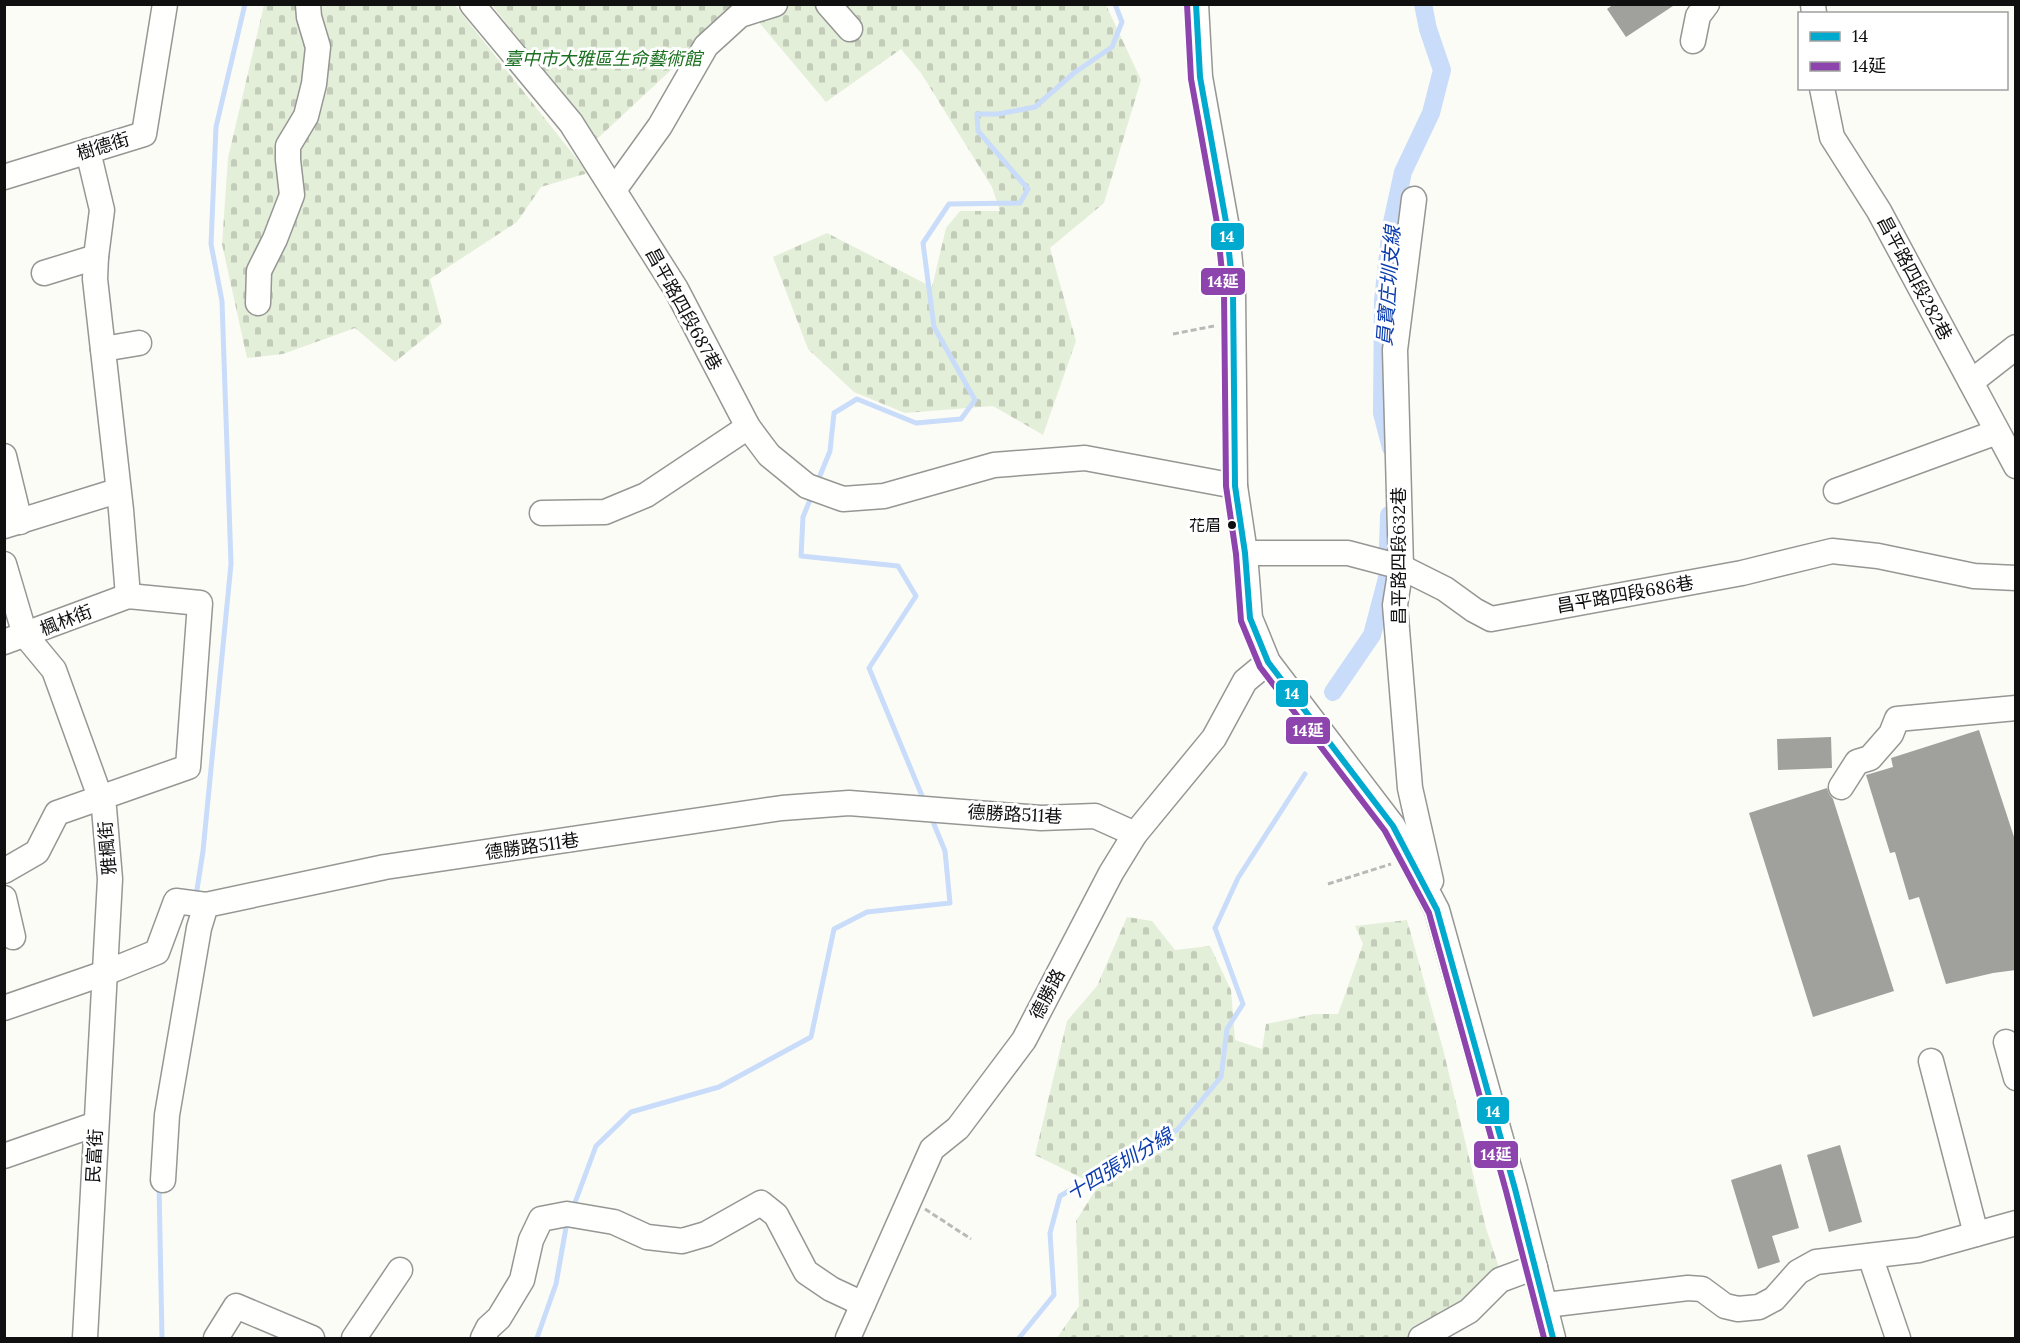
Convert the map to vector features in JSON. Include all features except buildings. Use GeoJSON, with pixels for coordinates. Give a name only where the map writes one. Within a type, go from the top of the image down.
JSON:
{"type":"FeatureCollection","features":[{"type":"Feature","properties":{"kind":"street","name":"樹德街"},"geometry":{"type":"LineString","coordinates":[[4,177],[144,134],[165,4]]}},
{"type":"Feature","properties":{"kind":"street"},"geometry":{"type":"LineString","coordinates":[[258,303],[259,271],[275,239],[292,195],[288,146],[306,117],[314,84],[318,47],[309,17],[309,4]]}},
{"type":"Feature","properties":{"kind":"street","name":"昌平路四段687巷"},"geometry":{"type":"LineString","coordinates":[[472,4],[571,123],[676,289],[748,427],[769,455],[807,486],[843,499],[884,496],[994,465],[1085,458],[1235,486]]}},
{"type":"Feature","properties":{"kind":"street"},"geometry":{"type":"LineString","coordinates":[[614,190],[660,126],[706,46],[740,15],[775,4]]}},
{"type":"Feature","properties":{"kind":"street"},"geometry":{"type":"LineString","coordinates":[[828,4],[850,28]]}},
{"type":"Feature","properties":{"kind":"street"},"geometry":{"type":"LineString","coordinates":[[1196,4],[1200,77],[1226,222],[1233,292],[1235,486],[1245,553],[1251,618],[1268,662],[1393,826],[1437,910],[1546,1305],[1553,1338]]}},
{"type":"Feature","properties":{"kind":"street"},"geometry":{"type":"LineString","coordinates":[[1693,42],[1698,16],[1707,4]]}},
{"type":"Feature","properties":{"kind":"street","name":"昌平路四段282巷"},"geometry":{"type":"LineString","coordinates":[[1822,90],[1832,137],[1879,211],[2016,466]]}},
{"type":"Feature","properties":{"kind":"street"},"geometry":{"type":"LineString","coordinates":[[4,871],[37,852],[57,813],[188,767],[200,603],[128,596],[95,279],[102,210],[88,151]]}},
{"type":"Feature","properties":{"kind":"street","name":"昌平路四段632巷"},"geometry":{"type":"LineString","coordinates":[[1414,200],[1395,350],[1401,567],[1395,605],[1410,788],[1437,910]]}},
{"type":"Feature","properties":{"kind":"street"},"geometry":{"type":"LineString","coordinates":[[44,273],[96,257]]}},
{"type":"Feature","properties":{"kind":"street"},"geometry":{"type":"LineString","coordinates":[[103,349],[139,343]]}},
{"type":"Feature","properties":{"kind":"street"},"geometry":{"type":"LineString","coordinates":[[1971,382],[2016,347]]}},
{"type":"Feature","properties":{"kind":"street"},"geometry":{"type":"LineString","coordinates":[[542,513],[605,512],[646,495],[748,427]]}},
{"type":"Feature","properties":{"kind":"street"},"geometry":{"type":"LineString","coordinates":[[1836,491],[1997,432]]}},
{"type":"Feature","properties":{"kind":"street"},"geometry":{"type":"LineString","coordinates":[[4,456],[12,524],[117,490]]}},
{"type":"Feature","properties":{"kind":"street","name":"昌平路四段686巷"},"geometry":{"type":"LineString","coordinates":[[1245,553],[1348,553],[1401,567],[1446,589],[1474,610],[1491,619],[1742,573],[1832,551],[1878,556],[1974,576],[2016,578]]}},
{"type":"Feature","properties":{"kind":"street"},"geometry":{"type":"LineString","coordinates":[[4,564],[15,639]]}},
{"type":"Feature","properties":{"kind":"street","name":"楓林街"},"geometry":{"type":"LineString","coordinates":[[15,639],[128,596]]}},
{"type":"Feature","properties":{"kind":"street","name":"雅楓街"},"geometry":{"type":"LineString","coordinates":[[15,639],[54,670],[104,808],[110,879],[105,973]]}},
{"type":"Feature","properties":{"kind":"street","name":"德勝路"},"geometry":{"type":"LineString","coordinates":[[848,1338],[932,1149],[958,1128],[1024,1040],[1106,884],[1135,834],[1214,738],[1245,681],[1268,662]]}},
{"type":"Feature","properties":{"kind":"street"},"geometry":{"type":"LineString","coordinates":[[1842,787],[1857,762],[1870,758],[1891,734],[1897,718],[2016,708]]}},
{"type":"Feature","properties":{"kind":"street","name":"德勝路511巷"},"geometry":{"type":"LineString","coordinates":[[105,973],[157,952],[177,901],[206,905],[385,867],[793,807],[849,803],[1041,818],[1095,816],[1135,834]]}},
{"type":"Feature","properties":{"kind":"street"},"geometry":{"type":"LineString","coordinates":[[4,898],[13,937]]}},
{"type":"Feature","properties":{"kind":"street"},"geometry":{"type":"LineString","coordinates":[[163,1180],[167,1115],[199,928],[206,905]]}},
{"type":"Feature","properties":{"kind":"street"},"geometry":{"type":"LineString","coordinates":[[4,1008],[105,973]]}},
{"type":"Feature","properties":{"kind":"street","name":"民富街"},"geometry":{"type":"LineString","coordinates":[[85,1338],[105,973]]}},
{"type":"Feature","properties":{"kind":"street"},"geometry":{"type":"LineString","coordinates":[[2006,1042],[2016,1077]]}},
{"type":"Feature","properties":{"kind":"street"},"geometry":{"type":"LineString","coordinates":[[1931,1061],[1976,1234]]}},
{"type":"Feature","properties":{"kind":"street"},"geometry":{"type":"LineString","coordinates":[[4,1156],[96,1124]]}},
{"type":"Feature","properties":{"kind":"street"},"geometry":{"type":"LineString","coordinates":[[486,1333],[500,1318],[522,1280],[531,1240],[541,1219],[573,1215],[614,1222],[647,1237],[682,1241],[706,1234],[761,1203],[776,1215],[806,1272],[831,1289],[863,1304]]}},
{"type":"Feature","properties":{"kind":"street"},"geometry":{"type":"LineString","coordinates":[[1546,1305],[1689,1288],[1702,1289],[1725,1306],[1738,1309],[1759,1307],[1774,1299],[1798,1272],[1816,1262],[1919,1250],[2016,1223]]}},
{"type":"Feature","properties":{"kind":"street"},"geometry":{"type":"LineString","coordinates":[[1870,1256],[1898,1338]]}},
{"type":"Feature","properties":{"kind":"street"},"geometry":{"type":"LineString","coordinates":[[1421,1338],[1469,1311],[1500,1280],[1535,1268]]}},
{"type":"Feature","properties":{"kind":"street"},"geometry":{"type":"LineString","coordinates":[[354,1338],[400,1270]]}},
{"type":"Feature","properties":{"kind":"street"},"geometry":{"type":"LineString","coordinates":[[216,1338],[236,1306],[312,1338]]}},
{"type":"Feature","properties":{"kind":"path"},"geometry":{"type":"LineString","coordinates":[[1173,334],[1234,323]]}},
{"type":"Feature","properties":{"kind":"path"},"geometry":{"type":"LineString","coordinates":[[1328,884],[1410,858]]}},
{"type":"Feature","properties":{"kind":"path"},"geometry":{"type":"LineString","coordinates":[[910,1199],[971,1239]]}},
{"type":"Feature","properties":{"kind":"green space"},"geometry":{"type":"Polygon","coordinates":[[[766,4],[1106,5],[1141,80],[1104,203],[1050,248],[1076,341],[1043,435],[993,406],[905,413],[854,392],[808,349],[773,257],[827,233],[932,287],[946,228],[960,211],[1000,211],[992,187],[921,73],[901,49],[826,102],[751,13],[766,4]]]}},
{"type":"Feature","properties":{"kind":"green space"},"geometry":{"type":"Polygon","coordinates":[[[264,5],[455,5],[588,173],[541,187],[517,222],[430,279],[442,324],[395,362],[355,328],[283,354],[247,358],[222,244],[228,158],[264,5]]]}},
{"type":"Feature","properties":{"kind":"green space","name":"臺中市大雅區生命藝術館"},"geometry":{"type":"Polygon","coordinates":[[[492,5],[741,5],[597,139],[492,5]]]}},
{"type":"Feature","properties":{"kind":"green space"},"geometry":{"type":"Polygon","coordinates":[[[1127,917],[1152,921],[1175,950],[1210,946],[1231,990],[1235,1040],[1262,1049],[1266,1024],[1314,1014],[1338,1014],[1363,944],[1355,926],[1407,920],[1443,1049],[1486,1228],[1507,1292],[1433,1338],[1057,1338],[1079,1306],[1076,1221],[1098,1186],[1035,1155],[1067,1021],[1097,986],[1127,917]]]}},
{"type":"Feature","properties":{"kind":"waterway"},"geometry":{"type":"LineString","coordinates":[[196,896],[203,851],[231,564],[222,301],[211,244],[216,127],[245,4]]}},
{"type":"Feature","properties":{"kind":"waterway"},"geometry":{"type":"LineString","coordinates":[[817,483],[830,451],[834,413],[857,399],[916,423],[961,419],[975,400],[934,327],[923,243],[949,204],[1020,203],[1028,189],[978,131],[977,114],[998,114],[1035,107],[1074,73],[1112,47],[1122,22],[1115,4]]}},
{"type":"Feature","properties":{"kind":"waterway","name":"員寶庄圳支線"},"geometry":{"type":"LineString","coordinates":[[1391,448],[1382,413],[1383,301],[1391,227],[1403,172],[1431,113],[1442,70],[1428,29],[1423,4]]}},
{"type":"Feature","properties":{"kind":"waterway"},"geometry":{"type":"LineString","coordinates":[[812,495],[803,517],[801,556],[898,566],[916,596],[869,668],[925,803]]}},
{"type":"Feature","properties":{"kind":"waterway"},"geometry":{"type":"LineString","coordinates":[[1333,692],[1372,635],[1387,578],[1389,515]]}},
{"type":"Feature","properties":{"kind":"waterway","name":"十四張圳分線"},"geometry":{"type":"LineString","coordinates":[[1019,1338],[1054,1295],[1050,1233],[1060,1196],[1177,1130],[1221,1077],[1227,1029],[1243,1004],[1215,928],[1238,878],[1305,774]]}},
{"type":"Feature","properties":{"kind":"waterway"},"geometry":{"type":"LineString","coordinates":[[573,1208],[596,1146],[631,1112],[719,1087],[811,1037],[834,929],[867,912],[950,903],[945,851],[931,817]]}},
{"type":"Feature","properties":{"kind":"waterway"},"geometry":{"type":"LineString","coordinates":[[159,1184],[162,1338]]}},
{"type":"Feature","properties":{"kind":"waterway"},"geometry":{"type":"LineString","coordinates":[[537,1338],[556,1284],[567,1222]]}},
{"type":"Feature","properties":{"kind":"transit line","name":"14延"},"geometry":{"type":"LineString","coordinates":[[1187,4],[1191,79],[1217,223],[1224,292],[1226,486],[1236,554],[1241,621],[1260,667],[1385,831],[1429,913],[1544,1338]]}},
{"type":"Feature","properties":{"kind":"transit line","name":"14"},"geometry":{"type":"LineString","coordinates":[[1196,4],[1200,77],[1226,222],[1233,292],[1235,486],[1245,553],[1250,618],[1268,662],[1393,826],[1437,910],[1515,1189],[1553,1338]]}},
{"type":"Feature","properties":{"kind":"place","name":"花眉"},"geometry":{"type":"Point","coordinates":[1232,525]}}]}
